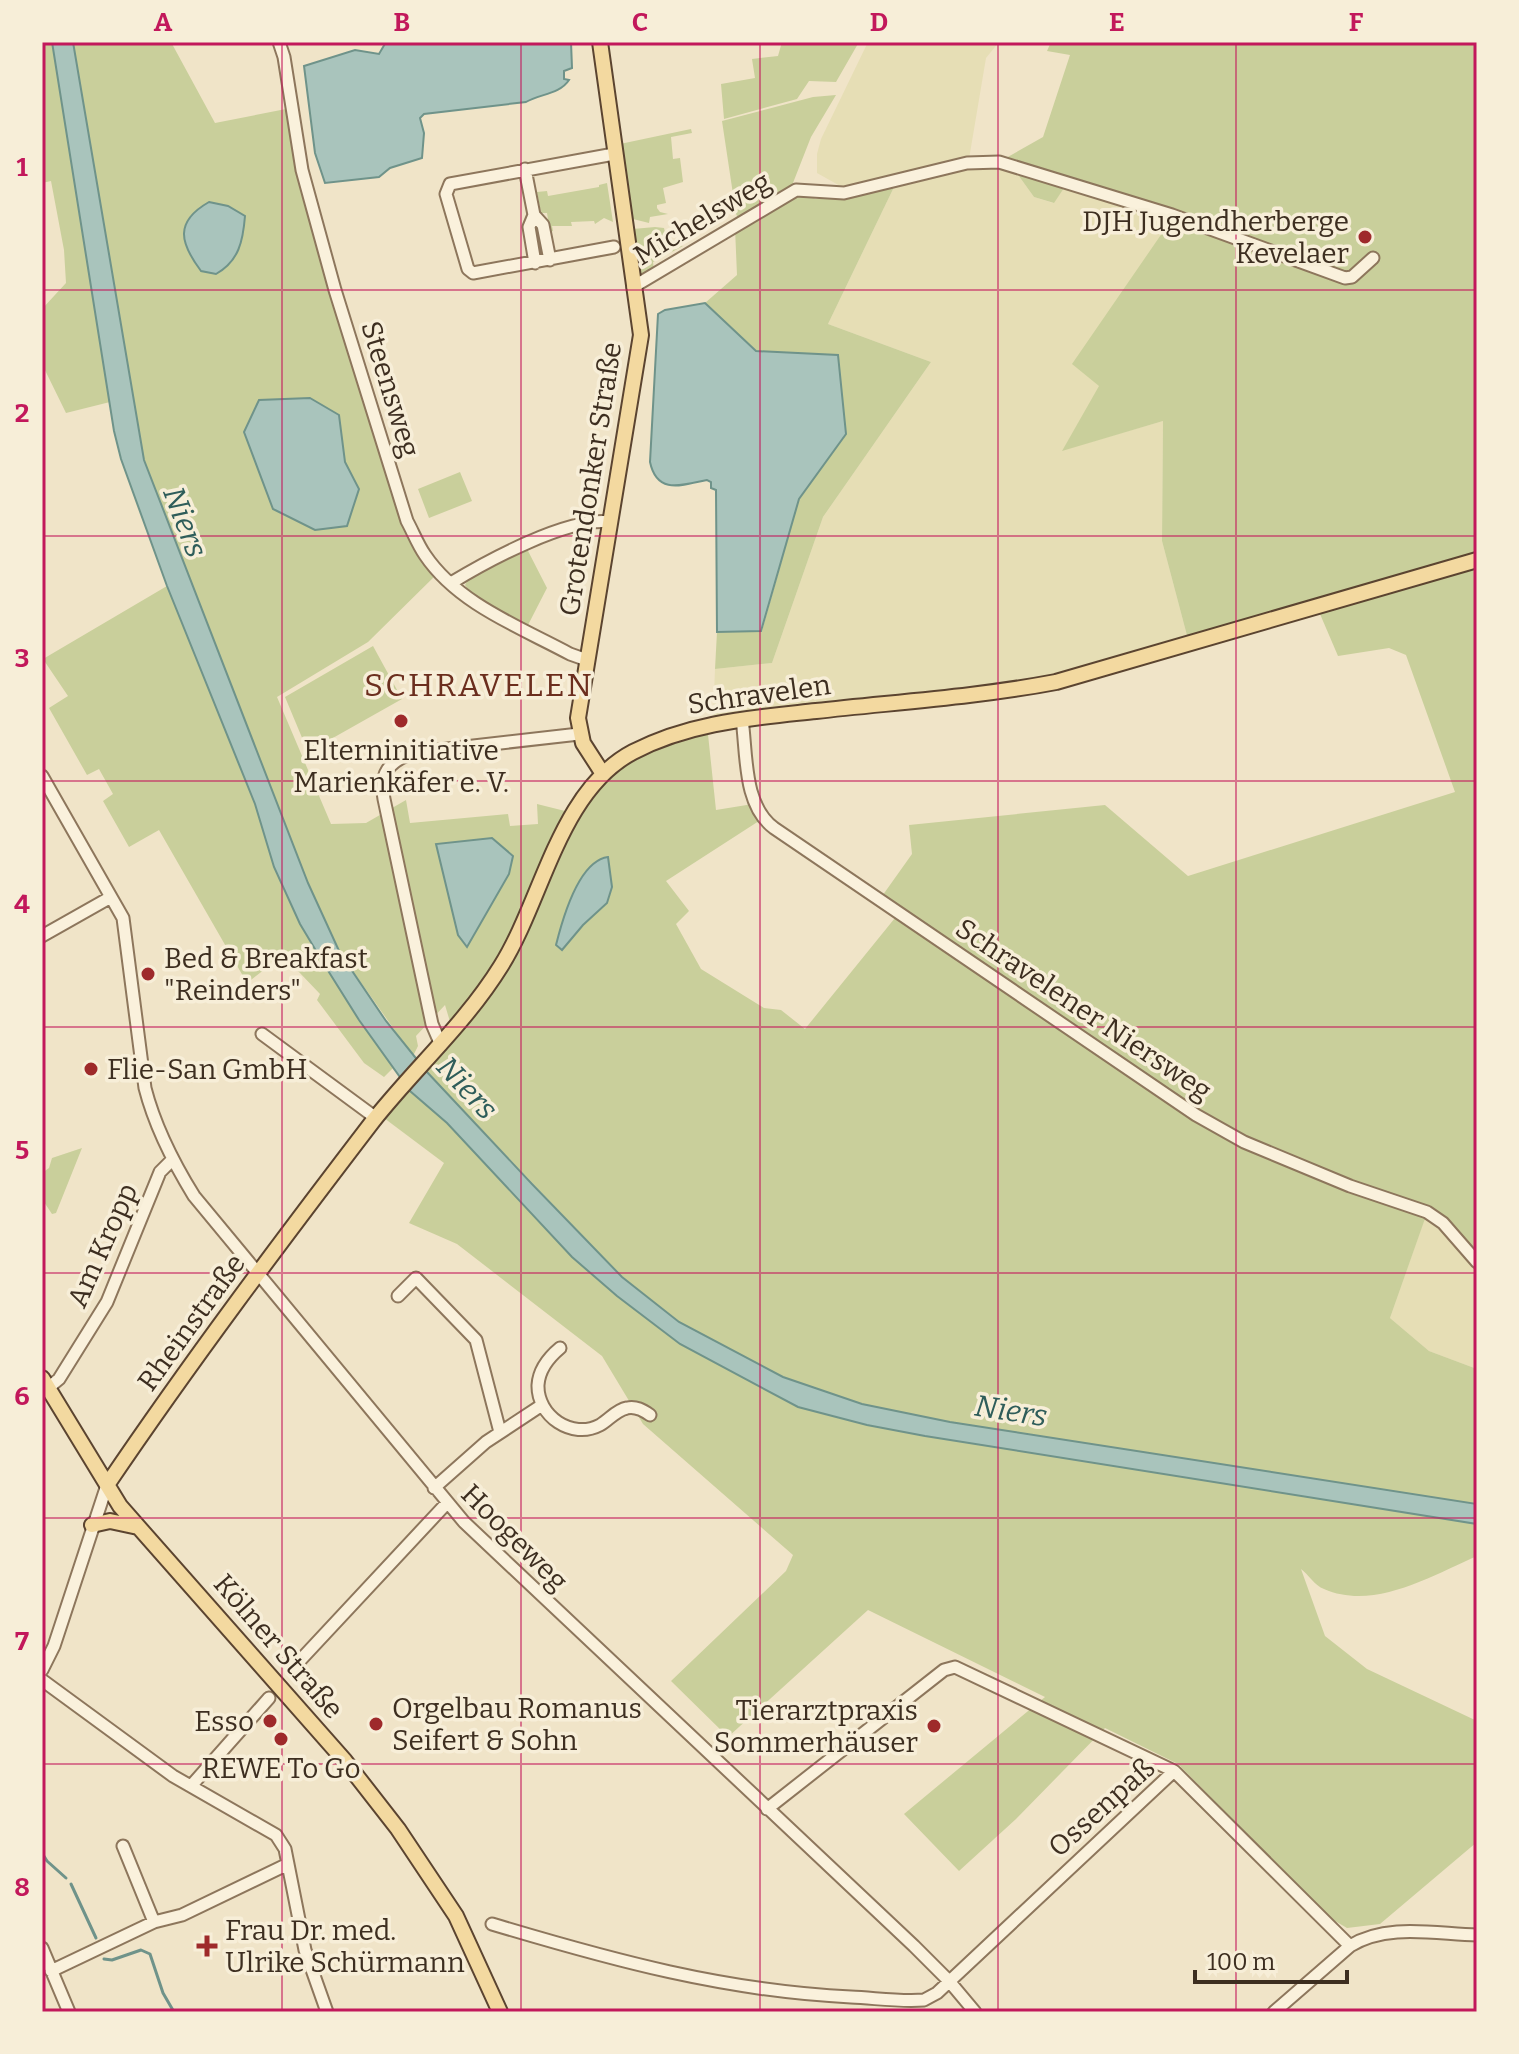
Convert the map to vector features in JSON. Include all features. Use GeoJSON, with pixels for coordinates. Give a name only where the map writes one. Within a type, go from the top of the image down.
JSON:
{"type":"FeatureCollection","features":[{"type":"Feature","properties":{"kind":"main road","name":"Grotendonker Straße"},"geometry":{"type":"LineString","coordinates":[[579,734],[578,718],[587,660],[641,335],[600,42]]}},
{"type":"Feature","properties":{"kind":"main road","name":"Schravelen"},"geometry":{"type":"LineString","coordinates":[[441,1045],[463,1021],[503,964],[573,813],[603,774],[629,754],[668,735],[742,719],[1056,682],[1477,560]]}},
{"type":"Feature","properties":{"kind":"main road"},"geometry":{"type":"LineString","coordinates":[[579,734],[603,774]]}},
{"type":"Feature","properties":{"kind":"main road","name":"Rheinstraße"},"geometry":{"type":"LineString","coordinates":[[107,1485],[260,1272],[376,1118],[441,1045]]}},
{"type":"Feature","properties":{"kind":"main road","name":"Kölner Straße"},"geometry":{"type":"LineString","coordinates":[[45,1383],[120,1506],[345,1761],[398,1829],[456,1916],[500,2012]]}},
{"type":"Feature","properties":{"kind":"main road"},"geometry":{"type":"LineString","coordinates":[[88,1454],[106,1460],[125,1459]]}},
{"type":"Feature","properties":{"kind":"main road"},"geometry":{"type":"LineString","coordinates":[[92,1525],[110,1521],[140,1528]]}},
{"type":"Feature","properties":{"kind":"street","name":"Steensweg"},"geometry":{"type":"LineString","coordinates":[[279,42],[302,170],[335,290],[407,521],[424,554],[470,600],[570,654],[587,660]]}},
{"type":"Feature","properties":{"kind":"street"},"geometry":{"type":"LineString","coordinates":[[614,154],[450,184],[446,194],[470,271],[482,273],[614,247]]}},
{"type":"Feature","properties":{"kind":"street","name":"Michelsweg"},"geometry":{"type":"LineString","coordinates":[[633,287],[796,190],[844,193],[967,163],[999,162],[1172,215],[1345,278],[1352,277],[1373,258]]}},
{"type":"Feature","properties":{"kind":"street"},"geometry":{"type":"LineString","coordinates":[[525,169],[534,215],[543,225],[550,260]]}},
{"type":"Feature","properties":{"kind":"street"},"geometry":{"type":"LineString","coordinates":[[534,215],[529,227],[535,263]]}},
{"type":"Feature","properties":{"kind":"street"},"geometry":{"type":"LineString","coordinates":[[451,583],[483,563],[545,536],[588,523],[610,522]]}},
{"type":"Feature","properties":{"kind":"street","name":"Schravelener Niersweg"},"geometry":{"type":"LineString","coordinates":[[742,719],[755,807],[774,828],[1196,1115],[1244,1142],[1350,1186],[1427,1212],[1443,1223],[1477,1262]]}},
{"type":"Feature","properties":{"kind":"street"},"geometry":{"type":"LineString","coordinates":[[441,1045],[432,1024],[384,799],[382,779],[385,772],[398,759],[412,753],[579,734]]}},
{"type":"Feature","properties":{"kind":"street","name":"Hoogeweg"},"geometry":{"type":"LineString","coordinates":[[42,776],[123,918],[151,1113],[172,1160],[210,1216],[260,1272],[446,1504],[503,1562],[949,1981],[975,2012]]}},
{"type":"Feature","properties":{"kind":"street"},"geometry":{"type":"LineString","coordinates":[[42,936],[111,897]]}},
{"type":"Feature","properties":{"kind":"street"},"geometry":{"type":"LineString","coordinates":[[262,1034],[376,1118]]}},
{"type":"Feature","properties":{"kind":"street","name":"Am Kropp"},"geometry":{"type":"LineString","coordinates":[[45,1383],[59,1379],[107,1302],[160,1172],[172,1160]]}},
{"type":"Feature","properties":{"kind":"street"},"geometry":{"type":"LineString","coordinates":[[398,1296],[416,1278],[476,1340],[500,1432]]}},
{"type":"Feature","properties":{"kind":"street"},"geometry":{"type":"LineString","coordinates":[[560,1348],[549,1358],[541,1372],[538,1390],[542,1405],[554,1420],[575,1429],[599,1425],[629,1407],[650,1415]]}},
{"type":"Feature","properties":{"kind":"street"},"geometry":{"type":"LineString","coordinates":[[434,1488],[500,1432],[542,1405]]}},
{"type":"Feature","properties":{"kind":"street","name":"Rheinstraße"},"geometry":{"type":"LineString","coordinates":[[43,1666],[107,1485]]}},
{"type":"Feature","properties":{"kind":"street"},"geometry":{"type":"LineString","coordinates":[[293,1668],[446,1504]]}},
{"type":"Feature","properties":{"kind":"street"},"geometry":{"type":"LineString","coordinates":[[767,1809],[944,1670],[955,1667],[1174,1771]]}},
{"type":"Feature","properties":{"kind":"street"},"geometry":{"type":"LineString","coordinates":[[42,1680],[191,1786],[276,1835],[285,1849],[305,1950],[327,2012]]}},
{"type":"Feature","properties":{"kind":"street"},"geometry":{"type":"LineString","coordinates":[[191,1786],[269,1698]]}},
{"type":"Feature","properties":{"kind":"street","name":"Ossenpaß"},"geometry":{"type":"LineString","coordinates":[[492,1924],[626,1964],[684,1977],[788,1994],[924,2000],[932,1997],[1174,1771],[1350,1946]]}},
{"type":"Feature","properties":{"kind":"street"},"geometry":{"type":"LineString","coordinates":[[123,1846],[154,1922]]}},
{"type":"Feature","properties":{"kind":"street"},"geometry":{"type":"LineString","coordinates":[[51,1971],[154,1922],[182,1915],[288,1864]]}},
{"type":"Feature","properties":{"kind":"street"},"geometry":{"type":"LineString","coordinates":[[1274,2012],[1364,1937],[1386,1933],[1477,1935]]}},
{"type":"Feature","properties":{"kind":"street"},"geometry":{"type":"LineString","coordinates":[[42,1948],[69,2012]]}},
{"type":"Feature","properties":{"kind":"shaded area"},"geometry":{"type":"Polygon","coordinates":[[[868,42],[999,42],[986,58],[969,159],[842,187],[817,173],[821,139],[868,42]]]}},
{"type":"Feature","properties":{"kind":"shaded area"},"geometry":{"type":"Polygon","coordinates":[[[1006,158],[1034,197],[1053,203],[1066,185],[1179,210],[1073,364],[1100,386],[1063,450],[1163,421],[1162,541],[1189,643],[1056,682],[713,723],[715,669],[772,663],[823,517],[931,362],[828,324],[895,185],[1006,158]]]}},
{"type":"Feature","properties":{"kind":"shaded area"},"geometry":{"type":"Polygon","coordinates":[[[1427,1212],[1477,1262],[1477,1369],[1429,1351],[1390,1318],[1427,1212]]]}},
{"type":"Feature","properties":{"kind":"green space"},"geometry":{"type":"Polygon","coordinates":[[[42,42],[52,42],[110,402],[66,413],[42,364],[42,309],[66,283],[64,250],[51,181],[42,183],[42,42]]]}},
{"type":"Feature","properties":{"kind":"green space"},"geometry":{"type":"Polygon","coordinates":[[[73,42],[171,42],[215,123],[291,108],[302,170],[407,521],[439,572],[368,642],[277,697],[331,824],[366,823],[406,800],[410,823],[508,814],[510,826],[538,824],[537,804],[573,813],[577,820],[600,789],[626,765],[707,725],[716,810],[759,803],[765,817],[666,881],[689,911],[676,924],[701,969],[764,1008],[781,1010],[805,1029],[899,913],[880,899],[912,854],[909,825],[1105,805],[1188,876],[1455,792],[1406,655],[1389,648],[1338,656],[1317,607],[1189,643],[1162,541],[1163,421],[1062,451],[1099,386],[1072,364],[1178,210],[1066,185],[1054,203],[1034,197],[1006,158],[1043,137],[1070,55],[1047,51],[1051,42],[1477,42],[1477,1262],[1427,1213],[1390,1318],[1429,1351],[1477,1369],[1477,1504],[950,1422],[862,1404],[782,1377],[679,1322],[622,1277],[427,1072],[480,1007],[451,1025],[445,1005],[416,1036],[418,1046],[413,1056],[340,953],[308,883],[144,460],[73,42]],[[492,838],[436,845],[458,935],[492,838]]]}},
{"type":"Feature","properties":{"kind":"green space"},"geometry":{"type":"Polygon","coordinates":[[[782,42],[859,42],[836,82],[809,81],[797,99],[724,119],[721,84],[755,78],[752,59],[778,56],[782,42]]]}},
{"type":"Feature","properties":{"kind":"green space"},"geometry":{"type":"Polygon","coordinates":[[[836,95],[811,137],[791,188],[816,199],[895,185],[828,324],[931,362],[823,517],[772,663],[715,669],[717,632],[762,631],[799,499],[846,434],[705,303],[737,275],[735,228],[741,223],[736,214],[722,121],[813,97],[836,95]]]}},
{"type":"Feature","properties":{"kind":"green space"},"geometry":{"type":"Polygon","coordinates":[[[691,129],[692,133],[671,137],[673,159],[680,158],[683,182],[663,188],[666,203],[657,205],[657,208],[668,214],[650,217],[649,223],[633,219],[620,144],[691,129]]]}},
{"type":"Feature","properties":{"kind":"green space"},"geometry":{"type":"Polygon","coordinates":[[[607,183],[613,222],[604,218],[595,224],[594,221],[571,222],[572,226],[552,226],[553,231],[550,232],[547,213],[541,213],[537,192],[547,191],[548,196],[607,183]]]}},
{"type":"Feature","properties":{"kind":"green space"},"geometry":{"type":"Polygon","coordinates":[[[664,228],[668,247],[683,246],[653,262],[654,270],[640,275],[633,229],[664,228]]]}},
{"type":"Feature","properties":{"kind":"green space"},"geometry":{"type":"Polygon","coordinates":[[[460,472],[472,501],[429,518],[418,489],[460,472]]]}},
{"type":"Feature","properties":{"kind":"green space"},"geometry":{"type":"Polygon","coordinates":[[[527,549],[547,588],[528,625],[473,596],[465,585],[469,578],[527,549]]]}},
{"type":"Feature","properties":{"kind":"green space"},"geometry":{"type":"Polygon","coordinates":[[[167,586],[255,804],[274,867],[300,924],[359,1020],[393,1068],[384,1077],[364,1063],[317,1000],[320,994],[278,950],[269,966],[247,983],[159,830],[129,847],[103,801],[113,794],[99,769],[87,775],[49,708],[68,696],[43,659],[167,586]]]}},
{"type":"Feature","properties":{"kind":"green space"},"geometry":{"type":"Polygon","coordinates":[[[373,646],[402,699],[308,752],[285,697],[373,646]]]}},
{"type":"Feature","properties":{"kind":"green space"},"geometry":{"type":"Polygon","coordinates":[[[410,1091],[447,1123],[572,1257],[680,1344],[937,1438],[1477,1524],[1477,1556],[1422,1581],[1382,1594],[1343,1595],[1324,1589],[1301,1569],[1325,1636],[1367,1669],[1477,1721],[1477,1842],[1380,1924],[1347,1928],[1313,1908],[1272,1860],[1178,1764],[1105,1728],[1016,1819],[959,1871],[904,1814],[1045,1697],[868,1610],[728,1737],[671,1681],[786,1571],[793,1555],[643,1424],[602,1356],[457,1244],[409,1223],[444,1163],[384,1118],[410,1091]]]}},
{"type":"Feature","properties":{"kind":"green space"},"geometry":{"type":"Polygon","coordinates":[[[82,1148],[56,1213],[52,1214],[42,1199],[42,1173],[49,1168],[52,1158],[82,1148]]]}},
{"type":"Feature","properties":{"kind":"water"},"geometry":{"type":"Polygon","coordinates":[[[52,42],[73,42],[144,460],[308,883],[340,953],[386,1021],[427,1072],[532,1184],[622,1277],[679,1322],[783,1377],[862,1404],[950,1422],[1477,1504],[1477,1524],[925,1436],[798,1407],[680,1344],[617,1296],[572,1257],[447,1123],[410,1091],[359,1020],[300,924],[274,867],[255,804],[167,586],[121,459],[52,42]]]}},
{"type":"Feature","properties":{"kind":"water"},"geometry":{"type":"Polygon","coordinates":[[[386,42],[571,42],[572,68],[564,71],[564,79],[569,80],[565,85],[526,102],[424,114],[420,118],[424,133],[422,158],[390,168],[379,177],[325,183],[315,153],[304,66],[355,50],[379,54],[386,42]]]}},
{"type":"Feature","properties":{"kind":"water"},"geometry":{"type":"Polygon","coordinates":[[[209,202],[228,206],[245,216],[235,257],[216,274],[201,271],[188,251],[184,234],[190,217],[209,202]]]}},
{"type":"Feature","properties":{"kind":"water"},"geometry":{"type":"Polygon","coordinates":[[[705,303],[756,351],[838,355],[846,434],[799,499],[761,631],[717,632],[716,490],[711,488],[711,482],[665,484],[653,472],[650,462],[658,314],[705,303]]]}},
{"type":"Feature","properties":{"kind":"water"},"geometry":{"type":"Polygon","coordinates":[[[310,398],[339,415],[345,462],[359,489],[347,526],[315,530],[273,509],[244,432],[259,400],[310,398]]]}},
{"type":"Feature","properties":{"kind":"water"},"geometry":{"type":"Polygon","coordinates":[[[492,838],[513,856],[509,874],[467,947],[458,935],[436,844],[492,838]]]}},
{"type":"Feature","properties":{"kind":"water"},"geometry":{"type":"Polygon","coordinates":[[[608,857],[612,887],[607,903],[562,950],[556,945],[573,894],[588,869],[608,857]]]}},
{"type":"Feature","properties":{"kind":"waterway"},"geometry":{"type":"LineString","coordinates":[[42,1853],[66,1878]]}},
{"type":"Feature","properties":{"kind":"waterway"},"geometry":{"type":"LineString","coordinates":[[71,1884],[96,1938]]}},
{"type":"Feature","properties":{"kind":"waterway"},"geometry":{"type":"LineString","coordinates":[[104,1959],[112,1960],[141,1950],[150,1954],[163,1993],[174,2012]]}},
{"type":"Feature","properties":{"kind":"place","name":"DJH Jugendherberge Kevelaer"},"geometry":{"type":"Point","coordinates":[1365,237]}},
{"type":"Feature","properties":{"kind":"place","name":"Elterninitiative Marienkäfer e. V."},"geometry":{"type":"Point","coordinates":[401,721]}},
{"type":"Feature","properties":{"kind":"place","name":"Bed & Breakfast \"Reinders\""},"geometry":{"type":"Point","coordinates":[148,974]}},
{"type":"Feature","properties":{"kind":"place","name":"Flie-San GmbH"},"geometry":{"type":"Point","coordinates":[91,1069]}},
{"type":"Feature","properties":{"kind":"place","name":"Esso"},"geometry":{"type":"Point","coordinates":[270,1721]}},
{"type":"Feature","properties":{"kind":"place","name":"Orgelbau Romanus Seifert & Sohn"},"geometry":{"type":"Point","coordinates":[376,1724]}},
{"type":"Feature","properties":{"kind":"place","name":"Tierarztpraxis Sommerhäuser"},"geometry":{"type":"Point","coordinates":[934,1726]}},
{"type":"Feature","properties":{"kind":"place","name":"REWE To Go"},"geometry":{"type":"Point","coordinates":[281,1739]}},
{"type":"Feature","properties":{"kind":"place","name":"Frau Dr. med. Ulrike Schürmann"},"geometry":{"type":"Point","coordinates":[207,1946]}},
{"type":"Feature","properties":{"kind":"district","name":"SCHRAVELEN"},"geometry":{"type":"Point","coordinates":[479,685]}},
{"type":"Feature","properties":{"kind":"water label","name":"Niers"},"geometry":{"type":"Point","coordinates":[185,522]}},
{"type":"Feature","properties":{"kind":"water label","name":"Niers"},"geometry":{"type":"Point","coordinates":[467,1088]}},
{"type":"Feature","properties":{"kind":"water label","name":"Niers"},"geometry":{"type":"Point","coordinates":[1011,1411]}}]}
